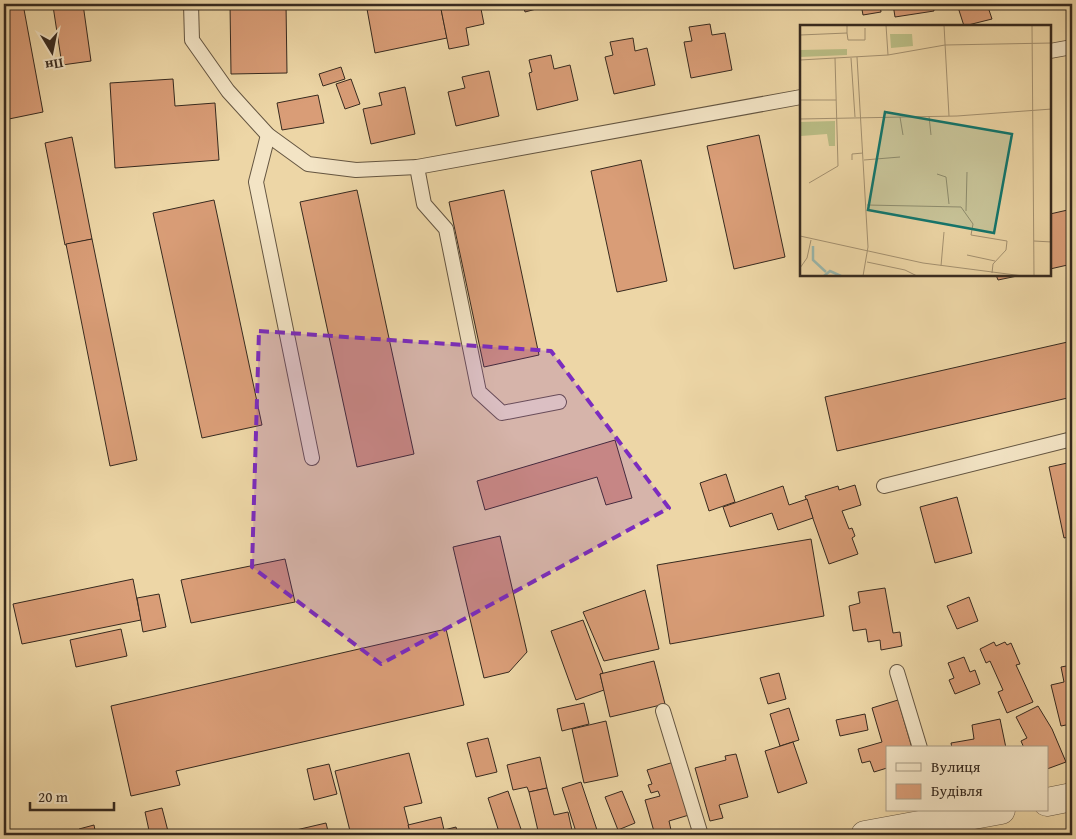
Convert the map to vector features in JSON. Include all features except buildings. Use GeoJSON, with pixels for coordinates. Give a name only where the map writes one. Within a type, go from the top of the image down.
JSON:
{"type":"FeatureCollection","features":[{"type":"Feature","properties":{"kind":"street"},"geometry":{"type":"LineString","coordinates":[[1048,802],[1072,797]]}},
{"type":"Feature","properties":{"kind":"street"},"geometry":{"type":"LineString","coordinates":[[864,835],[942,816],[981,812]]}},
{"type":"Feature","properties":{"kind":"lane"},"geometry":{"type":"LineString","coordinates":[[191,4],[192,40],[228,90],[268,135],[308,164],[356,170],[417,167],[800,97]]}},
{"type":"Feature","properties":{"kind":"lane"},"geometry":{"type":"LineString","coordinates":[[1051,51],[1072,47]]}},
{"type":"Feature","properties":{"kind":"lane"},"geometry":{"type":"LineString","coordinates":[[268,135],[256,182],[312,458]]}},
{"type":"Feature","properties":{"kind":"lane"},"geometry":{"type":"LineString","coordinates":[[417,167],[424,204],[446,229],[479,392],[502,413],[559,402]]}},
{"type":"Feature","properties":{"kind":"lane"},"geometry":{"type":"LineString","coordinates":[[884,486],[1072,439]]}},
{"type":"Feature","properties":{"kind":"lane"},"geometry":{"type":"LineString","coordinates":[[897,672],[919,746]]}},
{"type":"Feature","properties":{"kind":"lane"},"geometry":{"type":"LineString","coordinates":[[662,711],[701,835]]}},
{"type":"Feature","properties":{"kind":"highlighted area"},"geometry":{"type":"Polygon","coordinates":[[[259,331],[551,351],[669,508],[381,664],[252,567],[259,331]]]}}]}
